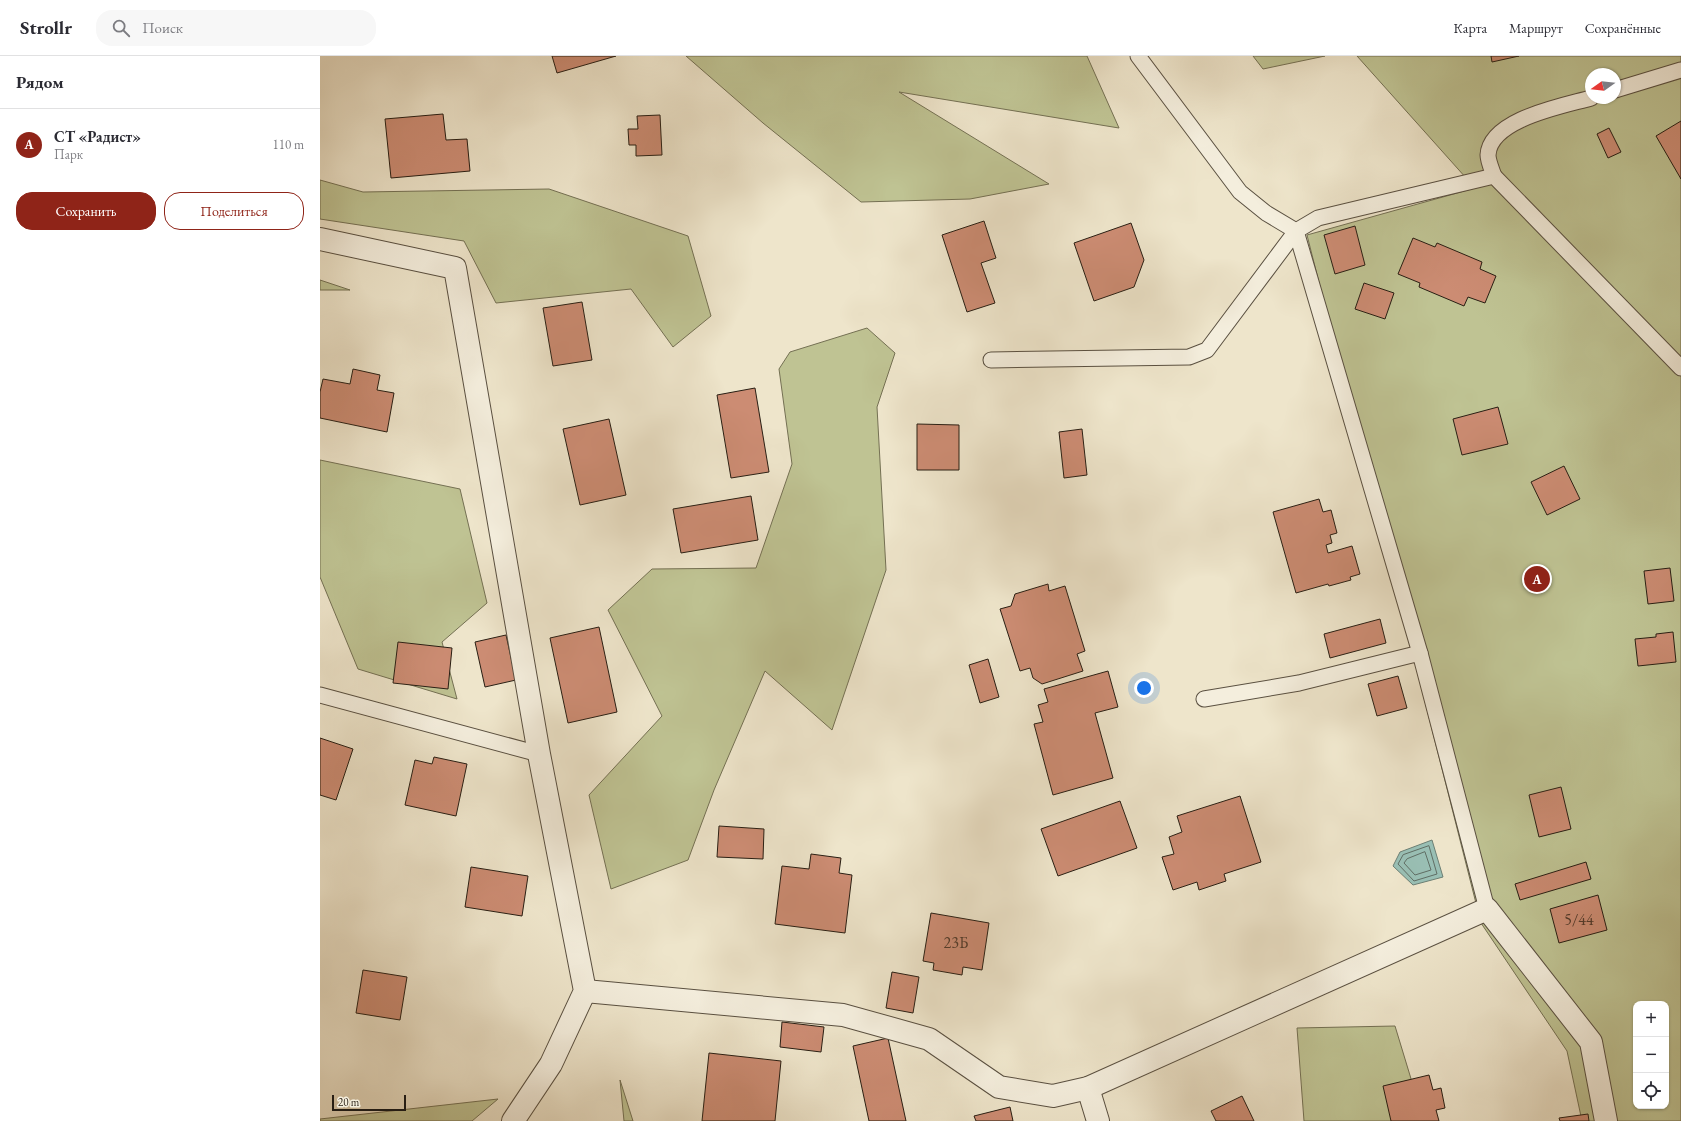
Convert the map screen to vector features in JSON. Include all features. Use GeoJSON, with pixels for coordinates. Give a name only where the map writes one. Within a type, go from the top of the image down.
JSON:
{"type":"FeatureCollection","features":[{"type":"Feature","properties":{"kind":"street"},"geometry":{"type":"LineString","coordinates":[[320,239],[455,268],[539,754],[585,991],[551,1064],[514,1121]]}},
{"type":"Feature","properties":{"kind":"street"},"geometry":{"type":"LineString","coordinates":[[585,991],[843,1015],[929,1039],[1000,1087],[1053,1096],[1088,1088],[1487,909],[1591,1042],[1606,1121]]}},
{"type":"Feature","properties":{"kind":"street"},"geometry":{"type":"LineString","coordinates":[[1088,1088],[1098,1121]]}},
{"type":"Feature","properties":{"kind":"lane"},"geometry":{"type":"LineString","coordinates":[[1138,56],[1240,192],[1266,212],[1296,231],[1420,653],[1487,909]]}},
{"type":"Feature","properties":{"kind":"lane"},"geometry":{"type":"LineString","coordinates":[[1621,88],[1681,70]]}},
{"type":"Feature","properties":{"kind":"lane"},"geometry":{"type":"LineString","coordinates":[[1585,100],[1514,121],[1493,140],[1488,156],[1494,176],[1681,368]]}},
{"type":"Feature","properties":{"kind":"lane"},"geometry":{"type":"LineString","coordinates":[[991,360],[1189,357],[1207,350],[1296,231],[1318,218],[1494,176]]}},
{"type":"Feature","properties":{"kind":"lane"},"geometry":{"type":"LineString","coordinates":[[1204,699],[1300,683],[1420,653]]}},
{"type":"Feature","properties":{"kind":"lane"},"geometry":{"type":"LineString","coordinates":[[320,695],[539,754]]}},
{"type":"Feature","properties":{"kind":"green space"},"geometry":{"type":"Polygon","coordinates":[[[686,56],[1087,56],[1119,128],[899,92],[1049,184],[970,199],[861,202],[763,123],[686,56]]]}},
{"type":"Feature","properties":{"kind":"green space"},"geometry":{"type":"Polygon","coordinates":[[[1253,56],[1325,56],[1263,69],[1253,56]]]}},
{"type":"Feature","properties":{"kind":"green space"},"geometry":{"type":"Polygon","coordinates":[[[1357,56],[1681,56],[1681,1121],[1582,1121],[1567,1051],[1481,923],[1307,235],[1475,188],[1357,56]]]}},
{"type":"Feature","properties":{"kind":"green space"},"geometry":{"type":"Polygon","coordinates":[[[320,180],[363,192],[549,189],[688,236],[711,316],[673,347],[631,289],[496,303],[464,241],[320,219],[320,180]]]}},
{"type":"Feature","properties":{"kind":"green space"},"geometry":{"type":"Polygon","coordinates":[[[320,280],[350,290],[320,290],[320,280]]]}},
{"type":"Feature","properties":{"kind":"green space"},"geometry":{"type":"Polygon","coordinates":[[[867,328],[895,353],[877,407],[886,570],[832,730],[765,671],[714,790],[688,860],[611,889],[589,795],[662,716],[608,610],[652,569],[756,568],[792,464],[779,369],[790,352],[867,328]]]}},
{"type":"Feature","properties":{"kind":"green space"},"geometry":{"type":"Polygon","coordinates":[[[320,460],[460,489],[487,603],[442,642],[457,699],[358,669],[320,577],[320,460]]]}},
{"type":"Feature","properties":{"kind":"green space"},"geometry":{"type":"Polygon","coordinates":[[[1395,1026],[1422,1115],[1416,1121],[1304,1121],[1297,1028],[1395,1026]]]}},
{"type":"Feature","properties":{"kind":"green space"},"geometry":{"type":"Polygon","coordinates":[[[620,1080],[633,1121],[624,1121],[620,1080]]]}},
{"type":"Feature","properties":{"kind":"green space"},"geometry":{"type":"Polygon","coordinates":[[[498,1099],[472,1121],[320,1121],[320,1119],[498,1099]]]}},
{"type":"Feature","properties":{"kind":"water"},"geometry":{"type":"Polygon","coordinates":[[[1432,840],[1443,877],[1413,885],[1393,866],[1400,852],[1432,840]]]}},
{"type":"Feature","properties":{"kind":"building"},"geometry":{"type":"Polygon","coordinates":[[[552,56],[616,56],[557,73],[552,56]]]}},
{"type":"Feature","properties":{"kind":"building"},"geometry":{"type":"Polygon","coordinates":[[[1491,56],[1519,56],[1492,62],[1491,56]]]}},
{"type":"Feature","properties":{"kind":"building"},"geometry":{"type":"Polygon","coordinates":[[[443,114],[446,140],[467,139],[470,171],[391,178],[385,119],[443,114]]]}},
{"type":"Feature","properties":{"kind":"building"},"geometry":{"type":"Polygon","coordinates":[[[660,115],[662,155],[636,156],[636,145],[629,145],[628,129],[638,129],[637,116],[660,115]]]}},
{"type":"Feature","properties":{"kind":"building"},"geometry":{"type":"Polygon","coordinates":[[[1681,121],[1681,179],[1656,136],[1681,121]]]}},
{"type":"Feature","properties":{"kind":"building"},"geometry":{"type":"Polygon","coordinates":[[[1609,128],[1621,152],[1608,158],[1597,134],[1609,128]]]}},
{"type":"Feature","properties":{"kind":"building"},"geometry":{"type":"Polygon","coordinates":[[[984,221],[996,258],[981,263],[995,303],[967,312],[942,235],[984,221]]]}},
{"type":"Feature","properties":{"kind":"building"},"geometry":{"type":"Polygon","coordinates":[[[1131,223],[1144,260],[1134,287],[1094,301],[1074,243],[1131,223]]]}},
{"type":"Feature","properties":{"kind":"building"},"geometry":{"type":"Polygon","coordinates":[[[1355,226],[1365,265],[1335,274],[1324,235],[1355,226]]]}},
{"type":"Feature","properties":{"kind":"building"},"geometry":{"type":"Polygon","coordinates":[[[1413,238],[1435,247],[1437,243],[1482,262],[1480,269],[1496,276],[1485,303],[1468,297],[1464,306],[1419,287],[1420,283],[1398,274],[1413,238]]]}},
{"type":"Feature","properties":{"kind":"building"},"geometry":{"type":"Polygon","coordinates":[[[1364,283],[1394,293],[1385,319],[1355,309],[1364,283]]]}},
{"type":"Feature","properties":{"kind":"building"},"geometry":{"type":"Polygon","coordinates":[[[582,302],[592,360],[553,366],[543,308],[582,302]]]}},
{"type":"Feature","properties":{"kind":"building"},"geometry":{"type":"Polygon","coordinates":[[[353,369],[380,375],[377,390],[394,393],[387,432],[320,418],[320,392],[323,379],[350,384],[353,369]]]}},
{"type":"Feature","properties":{"kind":"building"},"geometry":{"type":"Polygon","coordinates":[[[755,388],[769,472],[731,478],[717,395],[755,388]]]}},
{"type":"Feature","properties":{"kind":"building"},"geometry":{"type":"Polygon","coordinates":[[[1498,407],[1508,444],[1462,455],[1453,419],[1498,407]]]}},
{"type":"Feature","properties":{"kind":"building"},"geometry":{"type":"Polygon","coordinates":[[[609,419],[626,495],[580,505],[563,429],[609,419]]]}},
{"type":"Feature","properties":{"kind":"building"},"geometry":{"type":"Polygon","coordinates":[[[917,424],[959,425],[959,470],[917,470],[917,424]]]}},
{"type":"Feature","properties":{"kind":"building"},"geometry":{"type":"Polygon","coordinates":[[[1082,429],[1087,475],[1064,478],[1059,432],[1082,429]]]}},
{"type":"Feature","properties":{"kind":"building"},"geometry":{"type":"Polygon","coordinates":[[[1564,466],[1580,499],[1547,515],[1531,482],[1564,466]]]}},
{"type":"Feature","properties":{"kind":"building"},"geometry":{"type":"Polygon","coordinates":[[[751,496],[758,540],[681,553],[673,509],[751,496]]]}},
{"type":"Feature","properties":{"kind":"building"},"geometry":{"type":"Polygon","coordinates":[[[1319,499],[1323,512],[1331,510],[1337,533],[1330,535],[1332,543],[1326,545],[1328,553],[1352,546],[1360,574],[1350,577],[1351,580],[1329,586],[1328,584],[1296,593],[1273,512],[1319,499]]]}},
{"type":"Feature","properties":{"kind":"building"},"geometry":{"type":"Polygon","coordinates":[[[1670,568],[1674,601],[1648,604],[1644,571],[1670,568]]]}},
{"type":"Feature","properties":{"kind":"building"},"geometry":{"type":"Polygon","coordinates":[[[1048,584],[1049,591],[1065,586],[1085,651],[1077,654],[1083,671],[1042,684],[1033,678],[1030,668],[1020,671],[1000,609],[1011,606],[1015,594],[1048,584]]]}},
{"type":"Feature","properties":{"kind":"building"},"geometry":{"type":"Polygon","coordinates":[[[1380,619],[1386,643],[1330,658],[1324,634],[1380,619]]]}},
{"type":"Feature","properties":{"kind":"building"},"geometry":{"type":"Polygon","coordinates":[[[599,627],[617,712],[568,723],[550,638],[599,627]]]}},
{"type":"Feature","properties":{"kind":"building"},"geometry":{"type":"Polygon","coordinates":[[[1673,632],[1676,662],[1638,666],[1635,639],[1656,637],[1656,634],[1673,632]]]}},
{"type":"Feature","properties":{"kind":"building"},"geometry":{"type":"Polygon","coordinates":[[[506,635],[516,680],[485,687],[475,642],[506,635]]]}},
{"type":"Feature","properties":{"kind":"building"},"geometry":{"type":"Polygon","coordinates":[[[398,642],[452,648],[448,689],[393,683],[398,642]]]}},
{"type":"Feature","properties":{"kind":"building"},"geometry":{"type":"Polygon","coordinates":[[[988,659],[999,697],[980,703],[969,665],[988,659]]]}},
{"type":"Feature","properties":{"kind":"building"},"geometry":{"type":"Polygon","coordinates":[[[1108,671],[1118,707],[1095,713],[1113,778],[1053,795],[1034,724],[1043,722],[1038,705],[1048,702],[1044,689],[1108,671]]]}},
{"type":"Feature","properties":{"kind":"building"},"geometry":{"type":"Polygon","coordinates":[[[1398,676],[1407,708],[1377,716],[1368,684],[1398,676]]]}},
{"type":"Feature","properties":{"kind":"building"},"geometry":{"type":"Polygon","coordinates":[[[320,738],[353,749],[336,800],[320,795],[320,738]]]}},
{"type":"Feature","properties":{"kind":"building"},"geometry":{"type":"Polygon","coordinates":[[[434,757],[467,764],[456,816],[405,805],[415,760],[432,764],[434,757]]]}},
{"type":"Feature","properties":{"kind":"building"},"geometry":{"type":"Polygon","coordinates":[[[1561,787],[1571,829],[1539,837],[1529,795],[1561,787]]]}},
{"type":"Feature","properties":{"kind":"building"},"geometry":{"type":"Polygon","coordinates":[[[1240,796],[1261,862],[1224,874],[1226,881],[1199,890],[1197,882],[1173,890],[1162,857],[1174,854],[1169,837],[1182,832],[1177,816],[1240,796]]]}},
{"type":"Feature","properties":{"kind":"building"},"geometry":{"type":"Polygon","coordinates":[[[1120,801],[1137,848],[1058,876],[1041,829],[1120,801]]]}},
{"type":"Feature","properties":{"kind":"building"},"geometry":{"type":"Polygon","coordinates":[[[719,826],[764,829],[763,859],[717,857],[719,826]]]}},
{"type":"Feature","properties":{"kind":"building"},"geometry":{"type":"Polygon","coordinates":[[[811,854],[841,858],[839,873],[852,875],[845,933],[775,924],[782,866],[809,869],[811,854]]]}},
{"type":"Feature","properties":{"kind":"building"},"geometry":{"type":"Polygon","coordinates":[[[1586,862],[1591,879],[1520,900],[1515,884],[1586,862]]]}},
{"type":"Feature","properties":{"kind":"building"},"geometry":{"type":"Polygon","coordinates":[[[471,867],[528,876],[522,916],[465,907],[471,867]]]}},
{"type":"Feature","properties":{"kind":"building"},"geometry":{"type":"Polygon","coordinates":[[[1598,895],[1607,930],[1559,943],[1550,909],[1598,895]]]}},
{"type":"Feature","properties":{"kind":"building"},"geometry":{"type":"Polygon","coordinates":[[[931,913],[989,923],[982,970],[963,967],[962,975],[933,970],[934,963],[923,961],[931,913]]]}},
{"type":"Feature","properties":{"kind":"building"},"geometry":{"type":"Polygon","coordinates":[[[363,970],[407,977],[400,1020],[356,1013],[363,970]]]}},
{"type":"Feature","properties":{"kind":"building"},"geometry":{"type":"Polygon","coordinates":[[[892,972],[919,977],[913,1013],[886,1008],[892,972]]]}},
{"type":"Feature","properties":{"kind":"building"},"geometry":{"type":"Polygon","coordinates":[[[782,1022],[824,1027],[821,1052],[780,1047],[782,1022]]]}},
{"type":"Feature","properties":{"kind":"building"},"geometry":{"type":"Polygon","coordinates":[[[888,1038],[906,1121],[869,1121],[853,1046],[888,1038]]]}},
{"type":"Feature","properties":{"kind":"building"},"geometry":{"type":"Polygon","coordinates":[[[709,1053],[781,1061],[775,1121],[702,1121],[709,1053]]]}},
{"type":"Feature","properties":{"kind":"building"},"geometry":{"type":"Polygon","coordinates":[[[1429,1075],[1433,1090],[1441,1088],[1445,1108],[1436,1110],[1439,1121],[1391,1121],[1383,1086],[1429,1075]]]}},
{"type":"Feature","properties":{"kind":"building"},"geometry":{"type":"Polygon","coordinates":[[[1242,1096],[1254,1121],[1216,1121],[1211,1111],[1242,1096]]]}},
{"type":"Feature","properties":{"kind":"building"},"geometry":{"type":"Polygon","coordinates":[[[1010,1107],[1013,1121],[976,1121],[974,1116],[1010,1107]]]}},
{"type":"Feature","properties":{"kind":"building"},"geometry":{"type":"Polygon","coordinates":[[[1588,1114],[1589,1121],[1560,1121],[1559,1118],[1588,1114]]]}},
{"type":"Feature","properties":{"kind":"place","name":"СТ «Радист»"},"geometry":{"type":"Point","coordinates":[1537,579]}}]}
